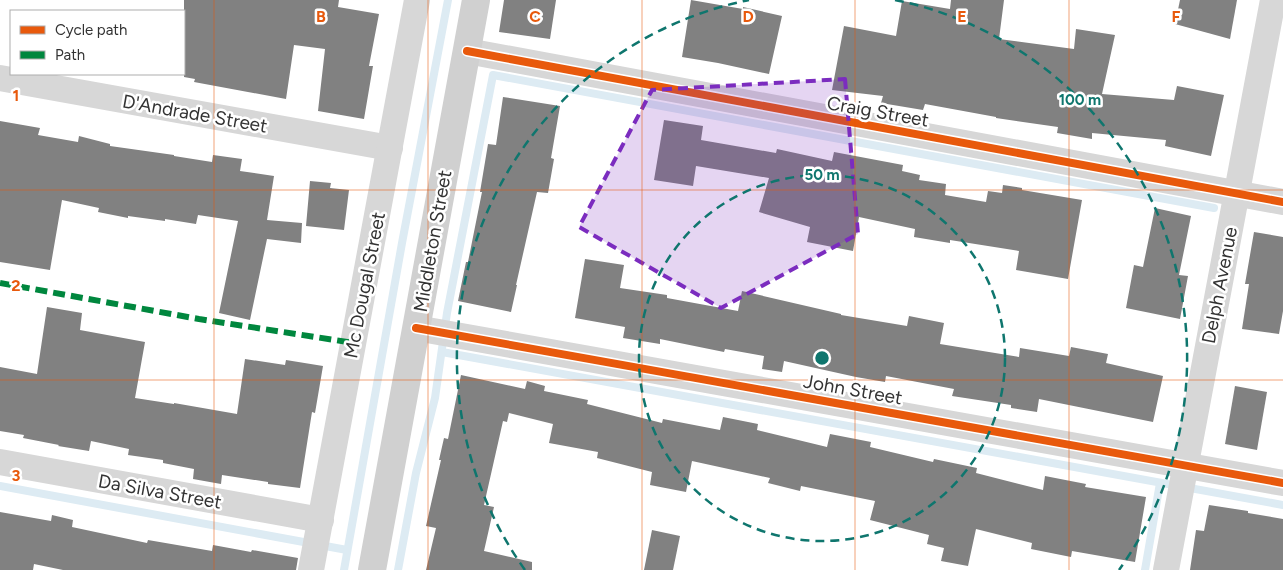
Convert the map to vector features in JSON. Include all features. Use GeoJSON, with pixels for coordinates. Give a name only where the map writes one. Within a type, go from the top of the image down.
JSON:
{"type":"FeatureCollection","features":[{"type":"Feature","properties":{"kind":"street","name":"Mc Dougal Street"},"geometry":{"type":"LineString","coordinates":[[316,543],[417,0]]}},
{"type":"Feature","properties":{"kind":"street","name":"Middleton Street"},"geometry":{"type":"LineString","coordinates":[[372,570],[422,329],[476,0]]}},
{"type":"Feature","properties":{"kind":"street","name":"Delph Avenue"},"geometry":{"type":"LineString","coordinates":[[1166,570],[1273,0]]}},
{"type":"Feature","properties":{"kind":"street","name":"Craig Street"},"geometry":{"type":"LineString","coordinates":[[467,51],[1283,202]]}},
{"type":"Feature","properties":{"kind":"street","name":"D'Andrade Street"},"geometry":{"type":"LineString","coordinates":[[0,78],[390,148]]}},
{"type":"Feature","properties":{"kind":"street","name":"John Street"},"geometry":{"type":"LineString","coordinates":[[422,329],[1183,478],[1283,483]]}},
{"type":"Feature","properties":{"kind":"street","name":"Da Silva Street"},"geometry":{"type":"LineString","coordinates":[[0,462],[316,543]]}},
{"type":"Feature","properties":{"kind":"highlighted area"},"geometry":{"type":"Polygon","coordinates":[[[845,79],[858,234],[721,308],[579,227],[652,90],[845,79]]]}},
{"type":"Feature","properties":{"kind":"building"},"geometry":{"type":"Polygon","coordinates":[[[184,0],[339,0],[338,7],[379,14],[369,66],[373,66],[364,119],[318,111],[325,49],[294,45],[286,99],[194,82],[195,79],[184,77],[184,0]]]}},
{"type":"Feature","properties":{"kind":"building"},"geometry":{"type":"Polygon","coordinates":[[[504,0],[556,0],[550,39],[499,32],[504,0]]]}},
{"type":"Feature","properties":{"kind":"building"},"geometry":{"type":"Polygon","coordinates":[[[691,0],[743,9],[743,7],[782,16],[769,74],[682,57],[691,0]]]}},
{"type":"Feature","properties":{"kind":"building"},"geometry":{"type":"Polygon","coordinates":[[[951,0],[1004,0],[999,39],[1074,49],[1076,29],[1115,35],[1102,94],[1174,100],[1177,86],[1224,95],[1211,156],[1165,146],[1166,140],[1092,133],[1092,139],[1057,133],[1058,127],[996,118],[925,104],[923,110],[881,103],[883,96],[832,90],[844,26],[896,36],[902,1],[950,9],[951,0]]]}},
{"type":"Feature","properties":{"kind":"building"},"geometry":{"type":"Polygon","coordinates":[[[1180,0],[1237,0],[1230,39],[1175,24],[1180,0]]]}},
{"type":"Feature","properties":{"kind":"building"},"geometry":{"type":"Polygon","coordinates":[[[503,97],[560,106],[551,158],[554,159],[548,193],[537,192],[511,312],[458,301],[482,192],[480,192],[488,144],[496,145],[503,97]]]}},
{"type":"Feature","properties":{"kind":"building"},"geometry":{"type":"Polygon","coordinates":[[[664,120],[703,126],[701,140],[776,153],[777,149],[832,161],[834,152],[903,165],[902,171],[920,175],[919,180],[946,184],[945,195],[986,202],[988,191],[1002,193],[1003,185],[1082,200],[1068,279],[1016,270],[1019,251],[950,240],[950,243],[914,237],[915,229],[859,217],[853,251],[807,242],[810,227],[759,212],[769,178],[696,166],[693,186],[654,180],[664,120]]]}},
{"type":"Feature","properties":{"kind":"building"},"geometry":{"type":"Polygon","coordinates":[[[0,121],[40,128],[38,135],[78,142],[79,136],[110,144],[110,146],[212,162],[213,155],[242,159],[240,171],[274,176],[267,220],[302,223],[301,243],[267,239],[250,320],[219,313],[238,221],[198,215],[196,224],[165,219],[165,221],[128,216],[128,218],[98,212],[99,208],[62,200],[50,270],[0,262],[0,121]]]}},
{"type":"Feature","properties":{"kind":"building"},"geometry":{"type":"Polygon","coordinates":[[[310,181],[331,183],[330,188],[349,190],[344,230],[306,226],[310,181]]]}},
{"type":"Feature","properties":{"kind":"building"},"geometry":{"type":"Polygon","coordinates":[[[1155,208],[1191,216],[1179,275],[1188,276],[1180,319],[1126,308],[1134,265],[1143,267],[1155,208]]]}},
{"type":"Feature","properties":{"kind":"building"},"geometry":{"type":"Polygon","coordinates":[[[1254,232],[1283,237],[1283,311],[1279,334],[1242,329],[1249,284],[1245,284],[1254,232]]]}},
{"type":"Feature","properties":{"kind":"building"},"geometry":{"type":"Polygon","coordinates":[[[585,259],[624,265],[620,288],[667,295],[667,298],[738,311],[742,291],[841,315],[907,326],[909,316],[944,323],[940,344],[1019,357],[1020,348],[1069,356],[1071,347],[1108,354],[1106,363],[1163,376],[1153,422],[1039,399],[1037,412],[1011,408],[1011,405],[952,396],[954,389],[886,376],[885,382],[784,361],[782,372],[762,369],[764,356],[725,349],[724,352],[660,339],[660,344],[623,338],[625,327],[575,318],[585,259]]]}},
{"type":"Feature","properties":{"kind":"building"},"geometry":{"type":"Polygon","coordinates":[[[47,307],[82,313],[80,330],[145,342],[135,398],[237,414],[245,359],[285,365],[286,360],[323,366],[315,413],[312,412],[300,488],[222,475],[221,484],[193,479],[194,469],[163,463],[163,460],[128,455],[129,449],[91,441],[89,451],[58,446],[23,438],[24,435],[0,431],[0,367],[37,374],[47,307]]]}},
{"type":"Feature","properties":{"kind":"building"},"geometry":{"type":"Polygon","coordinates":[[[461,375],[525,389],[527,381],[545,386],[544,391],[588,400],[587,404],[662,423],[663,419],[720,430],[723,417],[758,424],[757,430],[827,447],[830,434],[871,442],[870,447],[933,462],[934,459],[977,468],[976,473],[1043,490],[1045,476],[1086,484],[1085,487],[1146,497],[1135,562],[1072,551],[1071,557],[1031,549],[1032,543],[976,529],[968,566],[941,561],[944,548],[927,544],[929,535],[870,520],[875,501],[801,486],[800,491],[768,483],[770,478],[692,461],[686,492],[650,485],[652,472],[597,458],[598,452],[549,443],[553,424],[509,413],[507,422],[503,421],[484,505],[494,507],[484,551],[532,562],[532,570],[426,570],[436,528],[426,526],[444,438],[448,439],[461,375]]]}},
{"type":"Feature","properties":{"kind":"building"},"geometry":{"type":"Polygon","coordinates":[[[1235,386],[1267,392],[1257,450],[1225,444],[1235,386]]]}},
{"type":"Feature","properties":{"kind":"building"},"geometry":{"type":"Polygon","coordinates":[[[1209,505],[1283,519],[1283,570],[1190,570],[1196,530],[1204,531],[1209,505]]]}},
{"type":"Feature","properties":{"kind":"building"},"geometry":{"type":"Polygon","coordinates":[[[0,512],[51,521],[52,515],[73,520],[72,527],[147,543],[148,540],[212,551],[213,545],[298,558],[296,570],[63,570],[34,564],[33,570],[0,570],[0,512]]]}},
{"type":"Feature","properties":{"kind":"building"},"geometry":{"type":"Polygon","coordinates":[[[652,530],[680,536],[673,570],[644,570],[652,530]]]}},
{"type":"Feature","properties":{"kind":"waterway"},"geometry":{"type":"LineString","coordinates":[[344,570],[402,243],[448,0]]}},
{"type":"Feature","properties":{"kind":"waterway"},"geometry":{"type":"LineString","coordinates":[[398,570],[416,473],[435,398],[447,313],[493,75],[1214,208]]}},
{"type":"Feature","properties":{"kind":"waterway"},"geometry":{"type":"LineString","coordinates":[[442,352],[1283,505]]}},
{"type":"Feature","properties":{"kind":"waterway"},"geometry":{"type":"LineString","coordinates":[[1145,570],[1160,483]]}},
{"type":"Feature","properties":{"kind":"waterway"},"geometry":{"type":"LineString","coordinates":[[0,486],[347,550]]}},
{"type":"Feature","properties":{"kind":"marked path"},"geometry":{"type":"LineString","coordinates":[[0,283],[199,319],[354,343]]}},
{"type":"Feature","properties":{"kind":"cycle path"},"geometry":{"type":"LineString","coordinates":[[467,51],[1283,202]]}},
{"type":"Feature","properties":{"kind":"cycle path"},"geometry":{"type":"LineString","coordinates":[[416,328],[1283,483]]}}]}
